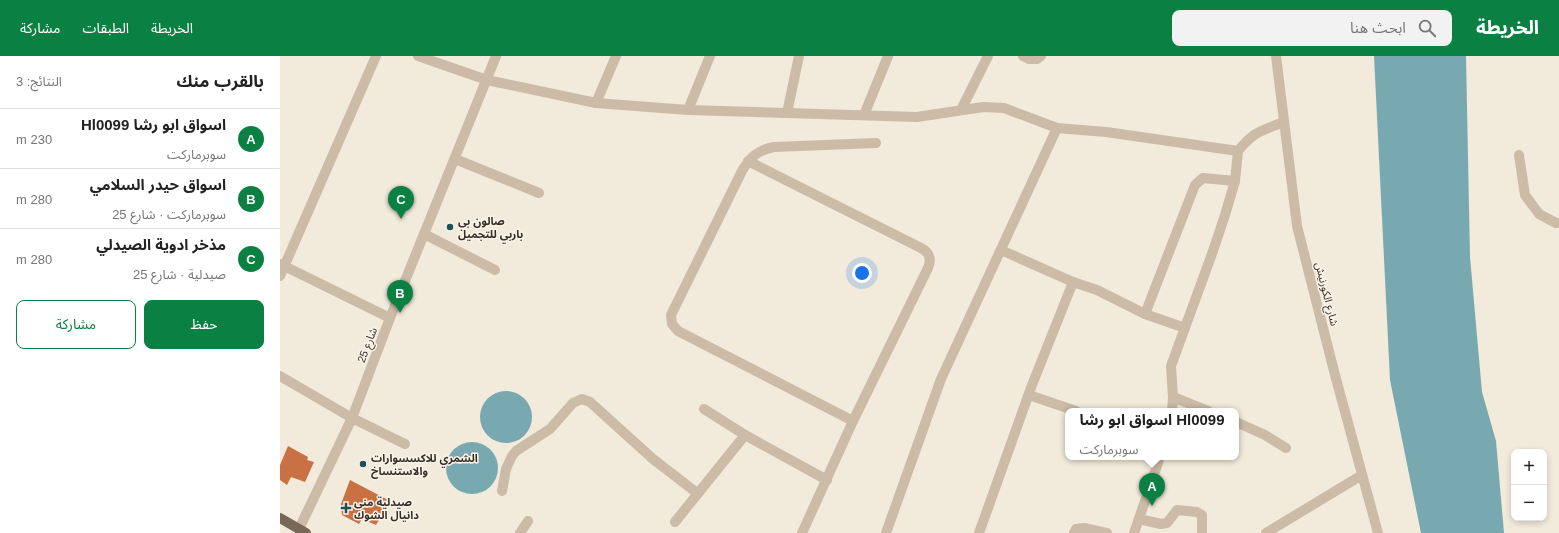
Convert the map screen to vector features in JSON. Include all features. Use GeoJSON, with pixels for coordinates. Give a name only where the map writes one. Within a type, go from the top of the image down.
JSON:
{"type":"FeatureCollection","features":[{"type":"Feature","properties":{"kind":"main road"},"geometry":{"type":"LineString","coordinates":[[280,518],[303,531]]}},
{"type":"Feature","properties":{"kind":"street"},"geometry":{"type":"LineString","coordinates":[[376,56],[281,269],[390,318]]}},
{"type":"Feature","properties":{"kind":"street"},"geometry":{"type":"LineString","coordinates":[[418,56],[487,80],[596,103],[688,110],[917,117],[983,107],[1004,108],[1057,128],[1106,132],[1238,151]]}},
{"type":"Feature","properties":{"kind":"street","name":"شارع 25"},"geometry":{"type":"LineString","coordinates":[[303,531],[352,418],[390,318],[496,56]]}},
{"type":"Feature","properties":{"kind":"street"},"geometry":{"type":"LineString","coordinates":[[596,103],[616,56]]}},
{"type":"Feature","properties":{"kind":"street"},"geometry":{"type":"LineString","coordinates":[[688,110],[710,56]]}},
{"type":"Feature","properties":{"kind":"street"},"geometry":{"type":"LineString","coordinates":[[787,113],[799,56]]}},
{"type":"Feature","properties":{"kind":"street"},"geometry":{"type":"LineString","coordinates":[[864,116],[888,56]]}},
{"type":"Feature","properties":{"kind":"street"},"geometry":{"type":"LineString","coordinates":[[961,110],[988,56]]}},
{"type":"Feature","properties":{"kind":"street"},"geometry":{"type":"LineString","coordinates":[[1023,56],[1029,59],[1037,59],[1041,56]]}},
{"type":"Feature","properties":{"kind":"street","name":"شارع الكورنيش"},"geometry":{"type":"LineString","coordinates":[[1276,56],[1297,226],[1378,533]]}},
{"type":"Feature","properties":{"kind":"street"},"geometry":{"type":"LineString","coordinates":[[1172,408],[1171,366],[1213,251],[1235,181],[1238,151],[1248,139],[1258,132],[1284,122]]}},
{"type":"Feature","properties":{"kind":"street"},"geometry":{"type":"LineString","coordinates":[[886,533],[941,379],[1057,128]]}},
{"type":"Feature","properties":{"kind":"street"},"geometry":{"type":"LineString","coordinates":[[854,421],[678,331],[672,324],[671,320],[673,311],[748,161],[758,152],[774,147],[876,143]]}},
{"type":"Feature","properties":{"kind":"street"},"geometry":{"type":"LineString","coordinates":[[1518,155],[1525,195],[1539,214],[1556,223],[1559,223]]}},
{"type":"Feature","properties":{"kind":"street"},"geometry":{"type":"LineString","coordinates":[[454,159],[539,193]]}},
{"type":"Feature","properties":{"kind":"street"},"geometry":{"type":"LineString","coordinates":[[748,161],[921,248],[928,254],[930,264],[802,533]]}},
{"type":"Feature","properties":{"kind":"street"},"geometry":{"type":"LineString","coordinates":[[1145,314],[1195,185],[1203,178],[1235,181]]}},
{"type":"Feature","properties":{"kind":"street"},"geometry":{"type":"LineString","coordinates":[[424,234],[495,270]]}},
{"type":"Feature","properties":{"kind":"street"},"geometry":{"type":"LineString","coordinates":[[1001,250],[1073,282],[1097,290],[1145,314],[1185,328]]}},
{"type":"Feature","properties":{"kind":"street"},"geometry":{"type":"LineString","coordinates":[[979,533],[1029,395],[1073,282]]}},
{"type":"Feature","properties":{"kind":"street"},"geometry":{"type":"LineString","coordinates":[[280,376],[352,418],[405,444]]}},
{"type":"Feature","properties":{"kind":"street"},"geometry":{"type":"LineString","coordinates":[[1029,395],[1067,408]]}},
{"type":"Feature","properties":{"kind":"street"},"geometry":{"type":"LineString","coordinates":[[1173,397],[1200,408]]}},
{"type":"Feature","properties":{"kind":"street"},"geometry":{"type":"LineString","coordinates":[[502,491],[506,469],[516,451],[550,429],[573,403],[582,399],[590,402],[653,459],[697,493]]}},
{"type":"Feature","properties":{"kind":"street"},"geometry":{"type":"LineString","coordinates":[[704,408],[745,435],[827,480]]}},
{"type":"Feature","properties":{"kind":"street"},"geometry":{"type":"LineString","coordinates":[[1239,423],[1265,435],[1286,448]]}},
{"type":"Feature","properties":{"kind":"street"},"geometry":{"type":"LineString","coordinates":[[675,522],[745,435]]}},
{"type":"Feature","properties":{"kind":"street"},"geometry":{"type":"LineString","coordinates":[[1134,533],[1159,460]]}},
{"type":"Feature","properties":{"kind":"street"},"geometry":{"type":"LineString","coordinates":[[1270,532],[1362,475]]}},
{"type":"Feature","properties":{"kind":"street"},"geometry":{"type":"LineString","coordinates":[[1139,519],[1160,524],[1167,523],[1177,510],[1198,512],[1202,515],[1202,533]]}},
{"type":"Feature","properties":{"kind":"street"},"geometry":{"type":"LineString","coordinates":[[520,533],[528,521]]}},
{"type":"Feature","properties":{"kind":"street"},"geometry":{"type":"LineString","coordinates":[[1074,533],[1076,530],[1084,528],[1107,533]]}},
{"type":"Feature","properties":{"kind":"water"},"geometry":{"type":"Polygon","coordinates":[[[1374,56],[1466,56],[1470,257],[1482,392],[1496,441],[1504,533],[1421,533],[1390,380],[1374,56]]]}},
{"type":"Feature","properties":{"kind":"water"},"geometry":{"type":"Polygon","coordinates":[[[506,391],[516,393],[524,399],[530,407],[532,417],[530,427],[524,435],[516,441],[506,443],[496,441],[488,435],[482,427],[480,417],[482,407],[488,399],[496,393],[506,391]]]}},
{"type":"Feature","properties":{"kind":"water"},"geometry":{"type":"Polygon","coordinates":[[[467,442],[477,442],[486,446],[494,454],[498,463],[498,473],[494,482],[486,490],[477,494],[467,494],[458,490],[450,482],[446,473],[446,463],[450,454],[458,446],[467,442]]]}},
{"type":"Feature","properties":{"kind":"building"},"geometry":{"type":"Polygon","coordinates":[[[288,446],[308,457],[307,460],[314,462],[305,482],[291,477],[287,485],[280,480],[280,465],[288,446]]]}},
{"type":"Feature","properties":{"kind":"building"},"geometry":{"type":"Polygon","coordinates":[[[350,480],[390,501],[376,525],[362,519],[359,524],[342,515],[341,504],[350,480]]]}},
{"type":"Feature","properties":{"kind":"place","name":"مذخر ادوية الصيدلي"},"geometry":{"type":"Point","coordinates":[401,219]}},
{"type":"Feature","properties":{"kind":"place","name":"صالون بي باربي للتجميل"},"geometry":{"type":"Point","coordinates":[450,227]}},
{"type":"Feature","properties":{"kind":"place","name":"اسواق حيدر السلامي"},"geometry":{"type":"Point","coordinates":[400,313]}},
{"type":"Feature","properties":{"kind":"place","name":"الشمري للاكسسوارات والاستنساخ"},"geometry":{"type":"Point","coordinates":[363,464]}},
{"type":"Feature","properties":{"kind":"place","name":"اسواق ابو رشا Hl0099"},"geometry":{"type":"Point","coordinates":[1152,506]}},
{"type":"Feature","properties":{"kind":"place","name":"صيدلية منى دانيال الشوك"},"geometry":{"type":"Point","coordinates":[346,508]}}]}
